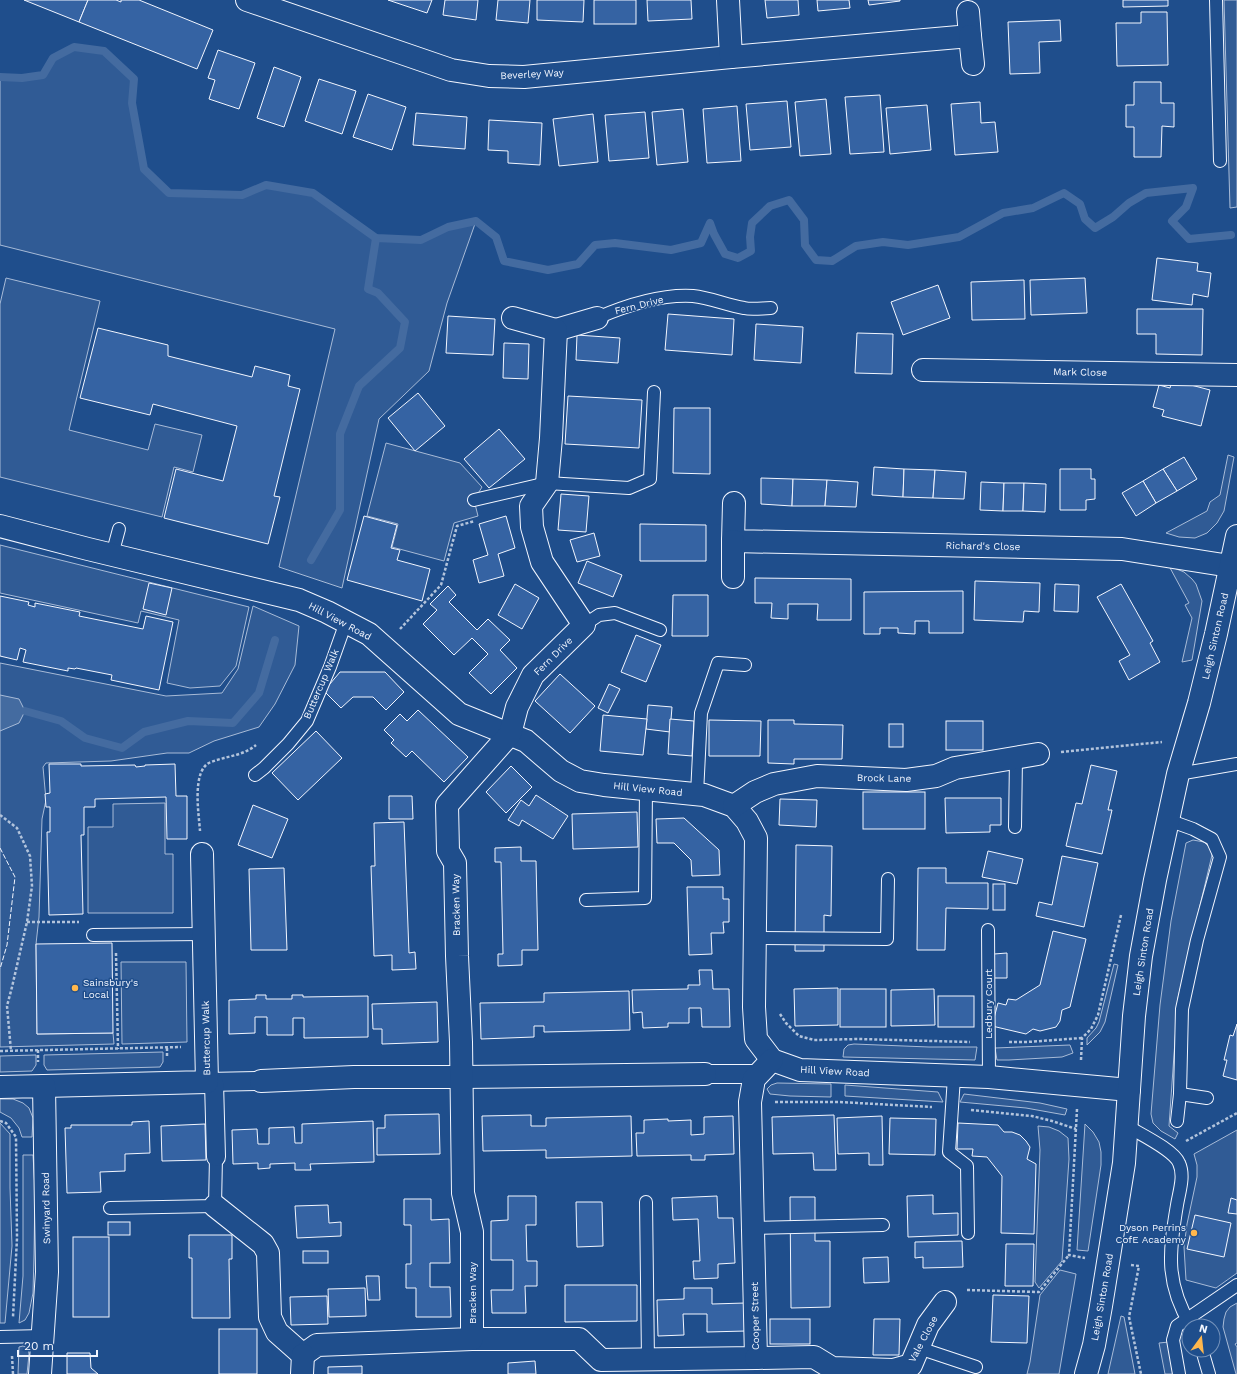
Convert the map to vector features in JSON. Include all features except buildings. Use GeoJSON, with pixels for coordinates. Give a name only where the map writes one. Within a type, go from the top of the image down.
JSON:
{"type":"FeatureCollection","features":[{"type":"Feature","properties":{"kind":"street","name":"Beverley Way"},"geometry":{"type":"LineString","coordinates":[[248,0],[451,70],[488,76],[524,77],[970,36]]}},
{"type":"Feature","properties":{"kind":"street"},"geometry":{"type":"LineString","coordinates":[[728,0],[731,57]]}},
{"type":"Feature","properties":{"kind":"street"},"geometry":{"type":"LineString","coordinates":[[968,12],[973,64]]}},
{"type":"Feature","properties":{"kind":"street"},"geometry":{"type":"LineString","coordinates":[[513,318],[556,330],[551,438],[547,483],[531,506],[532,527],[542,562],[584,625]]}},
{"type":"Feature","properties":{"kind":"street","name":"Fern Drive"},"geometry":{"type":"LineString","coordinates":[[556,330],[597,318]]}},
{"type":"Feature","properties":{"kind":"street","name":"Mark Close"},"geometry":{"type":"LineString","coordinates":[[923,370],[1237,375]]}},
{"type":"Feature","properties":{"kind":"street"},"geometry":{"type":"LineString","coordinates":[[733,577],[734,503]]}},
{"type":"Feature","properties":{"kind":"street","name":"Hill View Road"},"geometry":{"type":"LineString","coordinates":[[0,526],[299,600],[327,612],[369,634],[459,714],[526,741],[561,771],[580,781],[604,785],[704,795],[734,806],[748,821],[756,838],[754,1007],[756,1039],[765,1067],[954,1077],[989,1077],[1129,1090]]}},
{"type":"Feature","properties":{"kind":"street","name":"Leigh Sinton Road"},"geometry":{"type":"LineString","coordinates":[[1086,1374],[1094,1345],[1109,1262],[1124,1164],[1134,1016],[1141,956],[1155,880],[1178,774],[1199,703],[1216,634],[1237,536]]}},
{"type":"Feature","properties":{"kind":"street","name":"Richard's Close"},"geometry":{"type":"LineString","coordinates":[[733,541],[1122,549],[1230,566]]}},
{"type":"Feature","properties":{"kind":"street","name":"Fern Drive"},"geometry":{"type":"LineString","coordinates":[[510,734],[517,707],[533,675],[584,625]]}},
{"type":"Feature","properties":{"kind":"street","name":"Bracken Way"},"geometry":{"type":"LineString","coordinates":[[472,1339],[472,1232],[464,1193],[455,863],[448,851],[447,805],[510,734]]}},
{"type":"Feature","properties":{"kind":"street","name":"Brock Lane"},"geometry":{"type":"LineString","coordinates":[[734,806],[755,792],[774,784],[817,776],[906,780],[936,776],[955,768],[1038,754]]}},
{"type":"Feature","properties":{"kind":"street","name":"Buttercup Walk"},"geometry":{"type":"LineString","coordinates":[[44,1086],[211,1082],[206,1047],[202,854]]}},
{"type":"Feature","properties":{"kind":"street"},"geometry":{"type":"LineString","coordinates":[[216,1157],[211,1082],[354,1077],[705,1074],[765,1067]]}},
{"type":"Feature","properties":{"kind":"street","name":"Cooper Street"},"geometry":{"type":"LineString","coordinates":[[472,1339],[579,1339],[602,1360],[756,1358],[750,1102],[754,1079],[765,1067]]}},
{"type":"Feature","properties":{"kind":"street"},"geometry":{"type":"LineString","coordinates":[[0,1087],[44,1086]]}},
{"type":"Feature","properties":{"kind":"street","name":"Swinyard Road"},"geometry":{"type":"LineString","coordinates":[[40,1374],[48,1272],[44,1086]]}},
{"type":"Feature","properties":{"kind":"street"},"geometry":{"type":"LineString","coordinates":[[215,1206],[263,1244],[268,1253],[270,1317],[277,1332],[302,1364],[317,1345],[472,1339]]}},
{"type":"Feature","properties":{"kind":"street","name":"Vale Close"},"geometry":{"type":"LineString","coordinates":[[756,1358],[814,1358],[832,1368],[894,1370],[911,1365],[928,1325],[945,1302]]}},
{"type":"Feature","properties":{"kind":"lane"},"geometry":{"type":"LineString","coordinates":[[1216,0],[1220,161]]}},
{"type":"Feature","properties":{"kind":"lane","name":"Fern Drive"},"geometry":{"type":"LineString","coordinates":[[597,318],[617,309],[663,298],[692,296],[719,301],[745,309],[771,308]]}},
{"type":"Feature","properties":{"kind":"lane"},"geometry":{"type":"LineString","coordinates":[[474,500],[547,483],[629,488],[650,479],[654,392]]}},
{"type":"Feature","properties":{"kind":"lane"},"geometry":{"type":"LineString","coordinates":[[112,554],[118,529]]}},
{"type":"Feature","properties":{"kind":"lane","name":"Fern Drive"},"geometry":{"type":"LineString","coordinates":[[584,625],[599,615],[615,612],[660,630]]}},
{"type":"Feature","properties":{"kind":"lane","name":"Buttercup Walk"},"geometry":{"type":"LineString","coordinates":[[255,775],[288,744],[307,721],[330,667],[346,622]]}},
{"type":"Feature","properties":{"kind":"lane"},"geometry":{"type":"LineString","coordinates":[[697,794],[702,713],[718,664],[745,665]]}},
{"type":"Feature","properties":{"kind":"lane"},"geometry":{"type":"LineString","coordinates":[[1015,827],[1016,758]]}},
{"type":"Feature","properties":{"kind":"lane"},"geometry":{"type":"LineString","coordinates":[[1178,774],[1237,764]]}},
{"type":"Feature","properties":{"kind":"lane"},"geometry":{"type":"LineString","coordinates":[[586,900],[646,898],[646,789]]}},
{"type":"Feature","properties":{"kind":"lane"},"geometry":{"type":"LineString","coordinates":[[1168,820],[1194,829],[1212,839],[1220,857],[1197,940],[1182,1009],[1180,1094],[1177,1121]]}},
{"type":"Feature","properties":{"kind":"lane"},"geometry":{"type":"LineString","coordinates":[[756,938],[887,939],[888,879]]}},
{"type":"Feature","properties":{"kind":"lane","name":"Ledbury Court"},"geometry":{"type":"LineString","coordinates":[[988,930],[989,1077]]}},
{"type":"Feature","properties":{"kind":"lane"},"geometry":{"type":"LineString","coordinates":[[93,935],[203,934]]}},
{"type":"Feature","properties":{"kind":"lane"},"geometry":{"type":"LineString","coordinates":[[954,1077],[949,1152],[967,1166],[968,1233]]}},
{"type":"Feature","properties":{"kind":"lane"},"geometry":{"type":"LineString","coordinates":[[1180,1094],[1207,1098]]}},
{"type":"Feature","properties":{"kind":"lane"},"geometry":{"type":"LineString","coordinates":[[1127,1126],[1168,1150],[1179,1162],[1182,1177],[1172,1231],[1171,1277],[1174,1291],[1187,1318]]}},
{"type":"Feature","properties":{"kind":"lane"},"geometry":{"type":"LineString","coordinates":[[110,1208],[215,1206],[216,1157]]}},
{"type":"Feature","properties":{"kind":"lane"},"geometry":{"type":"LineString","coordinates":[[646,1202],[648,1360]]}},
{"type":"Feature","properties":{"kind":"lane"},"geometry":{"type":"LineString","coordinates":[[753,1228],[883,1225]]}},
{"type":"Feature","properties":{"kind":"lane"},"geometry":{"type":"LineString","coordinates":[[1195,1318],[1237,1285]]}},
{"type":"Feature","properties":{"kind":"lane"},"geometry":{"type":"LineString","coordinates":[[1179,1374],[1173,1340],[1177,1326],[1181,1325]]}},
{"type":"Feature","properties":{"kind":"lane"},"geometry":{"type":"LineString","coordinates":[[6,1337],[43,1336]]}},
{"type":"Feature","properties":{"kind":"lane"},"geometry":{"type":"LineString","coordinates":[[918,1348],[976,1367]]}},
{"type":"Feature","properties":{"kind":"lane"},"geometry":{"type":"LineString","coordinates":[[1204,1358],[1209,1374]]}},
{"type":"Feature","properties":{"kind":"path"},"geometry":{"type":"LineString","coordinates":[[384,646],[441,585],[457,526],[479,520]]}},
{"type":"Feature","properties":{"kind":"path"},"geometry":{"type":"LineString","coordinates":[[202,854],[198,790],[200,773],[209,762],[236,756],[255,747],[261,742]]}},
{"type":"Feature","properties":{"kind":"path"},"geometry":{"type":"LineString","coordinates":[[1038,754],[1164,742],[1162,749]]}},
{"type":"Feature","properties":{"kind":"path"},"geometry":{"type":"LineString","coordinates":[[0,815],[17,828],[30,856],[32,886],[27,922],[7,1006],[11,1051]]}},
{"type":"Feature","properties":{"kind":"path"},"geometry":{"type":"LineString","coordinates":[[754,1007],[776,1006],[786,1023],[799,1036],[814,1040],[859,1039],[949,1042],[1026,1042],[1082,1038],[1091,1029],[1098,1015],[1122,913]]}},
{"type":"Feature","properties":{"kind":"path"},"geometry":{"type":"LineString","coordinates":[[27,922],[86,922]]}},
{"type":"Feature","properties":{"kind":"path"},"geometry":{"type":"LineString","coordinates":[[116,935],[118,1049]]}},
{"type":"Feature","properties":{"kind":"path"},"geometry":{"type":"LineString","coordinates":[[1079,1086],[1082,1038]]}},
{"type":"Feature","properties":{"kind":"path"},"geometry":{"type":"LineString","coordinates":[[0,1051],[206,1047]]}},
{"type":"Feature","properties":{"kind":"path"},"geometry":{"type":"LineString","coordinates":[[750,1102],[839,1102],[952,1108],[1032,1116],[1076,1129]]}},
{"type":"Feature","properties":{"kind":"path"},"geometry":{"type":"LineString","coordinates":[[1168,1150],[1237,1113]]}},
{"type":"Feature","properties":{"kind":"path"},"geometry":{"type":"LineString","coordinates":[[0,1121],[6,1123],[16,1139],[17,1238],[6,1337],[12,1374]]}},
{"type":"Feature","properties":{"kind":"path"},"geometry":{"type":"LineString","coordinates":[[945,1302],[959,1290],[1039,1292],[1069,1255]]}},
{"type":"Feature","properties":{"kind":"path"},"geometry":{"type":"LineString","coordinates":[[1129,1317],[1141,1374]]}},
{"type":"Feature","properties":{"kind":"shaded area"},"geometry":{"type":"Polygon","coordinates":[[[1224,0],[1237,0],[1237,207],[1230,208],[1224,0]]]}},
{"type":"Feature","properties":{"kind":"shaded area"},"geometry":{"type":"Polygon","coordinates":[[[74,47],[104,51],[134,79],[132,103],[144,169],[170,193],[242,195],[266,185],[277,185],[313,193],[376,238],[421,240],[444,229],[476,221],[447,303],[429,371],[379,419],[342,588],[279,567],[335,329],[0,245],[0,77],[22,78],[43,75],[53,58],[74,47]]]}},
{"type":"Feature","properties":{"kind":"shaded area"},"geometry":{"type":"Polygon","coordinates":[[[6,278],[100,301],[69,430],[148,450],[155,424],[202,435],[193,472],[174,467],[162,517],[0,477],[0,304],[6,278]]]}},
{"type":"Feature","properties":{"kind":"shaded area"},"geometry":{"type":"Polygon","coordinates":[[[386,443],[460,463],[482,487],[474,500],[478,516],[454,523],[444,561],[392,547],[398,524],[367,516],[386,443]]]}},
{"type":"Feature","properties":{"kind":"shaded area"},"geometry":{"type":"Polygon","coordinates":[[[1228,455],[1234,457],[1224,511],[1217,523],[1207,533],[1195,538],[1179,537],[1166,533],[1207,511],[1210,502],[1220,495],[1228,455]]]}},
{"type":"Feature","properties":{"kind":"shaded area"},"geometry":{"type":"Polygon","coordinates":[[[0,545],[249,607],[236,666],[220,686],[190,688],[167,683],[179,620],[141,611],[138,623],[0,593],[0,545]]]}},
{"type":"Feature","properties":{"kind":"shaded area"},"geometry":{"type":"Polygon","coordinates":[[[1169,566],[1184,572],[1192,579],[1196,584],[1202,601],[1192,660],[1182,662],[1192,618],[1185,605],[1189,603],[1169,566]]]}},
{"type":"Feature","properties":{"kind":"shaded area"},"geometry":{"type":"Polygon","coordinates":[[[253,606],[299,626],[295,665],[275,704],[259,727],[214,741],[189,753],[167,753],[111,761],[46,763],[43,767],[46,800],[42,819],[39,917],[36,944],[37,1034],[113,1033],[114,1044],[0,1047],[0,663],[166,696],[222,693],[238,669],[253,606]]]}},
{"type":"Feature","properties":{"kind":"shaded area"},"geometry":{"type":"Polygon","coordinates":[[[0,695],[19,699],[25,711],[19,723],[0,731],[0,695]]]}},
{"type":"Feature","properties":{"kind":"shaded area"},"geometry":{"type":"Polygon","coordinates":[[[165,803],[165,854],[173,854],[173,913],[88,913],[88,827],[113,827],[113,804],[165,803]]]}},
{"type":"Feature","properties":{"kind":"shaded area"},"geometry":{"type":"Polygon","coordinates":[[[1193,840],[1204,842],[1211,849],[1212,855],[1178,998],[1169,1126],[1178,1133],[1175,1139],[1161,1131],[1153,1123],[1151,1114],[1160,1005],[1171,921],[1186,843],[1193,840]]]}},
{"type":"Feature","properties":{"kind":"shaded area"},"geometry":{"type":"Polygon","coordinates":[[[121,962],[186,962],[187,1042],[122,1044],[121,962]]]}},
{"type":"Feature","properties":{"kind":"shaded area"},"geometry":{"type":"Polygon","coordinates":[[[1114,964],[1118,965],[1105,1022],[1100,1032],[1087,1045],[1087,1038],[1099,1022],[1114,964]]]}},
{"type":"Feature","properties":{"kind":"shaded area"},"geometry":{"type":"Polygon","coordinates":[[[848,1045],[977,1047],[975,1060],[843,1057],[844,1049],[848,1045]]]}},
{"type":"Feature","properties":{"kind":"shaded area"},"geometry":{"type":"Polygon","coordinates":[[[1070,1045],[1073,1053],[1062,1057],[1009,1060],[997,1060],[995,1048],[1070,1045]]]}},
{"type":"Feature","properties":{"kind":"shaded area"},"geometry":{"type":"Polygon","coordinates":[[[163,1052],[163,1062],[160,1067],[47,1070],[44,1065],[44,1055],[163,1052]]]}},
{"type":"Feature","properties":{"kind":"shaded area"},"geometry":{"type":"Polygon","coordinates":[[[36,1055],[36,1065],[32,1071],[0,1072],[0,1056],[36,1055]]]}},
{"type":"Feature","properties":{"kind":"shaded area"},"geometry":{"type":"Polygon","coordinates":[[[777,1083],[831,1084],[831,1097],[770,1094],[767,1089],[771,1085],[777,1083]]]}},
{"type":"Feature","properties":{"kind":"shaded area"},"geometry":{"type":"Polygon","coordinates":[[[845,1085],[938,1092],[943,1102],[845,1096],[845,1085]]]}},
{"type":"Feature","properties":{"kind":"shaded area"},"geometry":{"type":"Polygon","coordinates":[[[964,1094],[1040,1103],[1067,1109],[1065,1115],[1026,1108],[960,1102],[964,1094]]]}},
{"type":"Feature","properties":{"kind":"shaded area"},"geometry":{"type":"Polygon","coordinates":[[[0,1099],[13,1099],[23,1103],[29,1108],[33,1118],[32,1137],[22,1137],[19,1128],[11,1118],[0,1112],[0,1099]]]}},
{"type":"Feature","properties":{"kind":"shaded area"},"geometry":{"type":"Polygon","coordinates":[[[0,1123],[10,1134],[12,1246],[5,1323],[0,1323],[0,1123]]]}},
{"type":"Feature","properties":{"kind":"shaded area"},"geometry":{"type":"Polygon","coordinates":[[[1085,1124],[1093,1132],[1099,1142],[1101,1152],[1101,1165],[1088,1251],[1077,1250],[1085,1124]]]}},
{"type":"Feature","properties":{"kind":"shaded area"},"geometry":{"type":"Polygon","coordinates":[[[1038,1126],[1049,1127],[1059,1131],[1068,1138],[1069,1159],[1062,1261],[1039,1288],[1035,1282],[1040,1150],[1038,1126]]]}},
{"type":"Feature","properties":{"kind":"shaded area"},"geometry":{"type":"Polygon","coordinates":[[[1237,1130],[1237,1273],[1216,1288],[1186,1280],[1184,1247],[1187,1224],[1197,1177],[1197,1165],[1194,1154],[1237,1130]]]}},
{"type":"Feature","properties":{"kind":"shaded area"},"geometry":{"type":"Polygon","coordinates":[[[23,1155],[33,1155],[35,1189],[34,1254],[33,1293],[29,1313],[25,1320],[19,1323],[23,1276],[23,1155]]]}},
{"type":"Feature","properties":{"kind":"shaded area"},"geometry":{"type":"Polygon","coordinates":[[[1060,1270],[1076,1274],[1059,1374],[1027,1374],[1040,1295],[1060,1270]]]}},
{"type":"Feature","properties":{"kind":"shaded area"},"geometry":{"type":"Polygon","coordinates":[[[1237,1303],[1237,1343],[1235,1344],[1237,1347],[1236,1374],[1223,1327],[1226,1312],[1230,1307],[1237,1303]]]}},
{"type":"Feature","properties":{"kind":"shaded area"},"geometry":{"type":"Polygon","coordinates":[[[1121,1316],[1124,1317],[1135,1374],[1108,1374],[1121,1316]]]}},
{"type":"Feature","properties":{"kind":"shaded area"},"geometry":{"type":"Polygon","coordinates":[[[1169,1342],[1175,1374],[1165,1374],[1159,1343],[1169,1342]]]}},
{"type":"Feature","properties":{"kind":"shaded area"},"geometry":{"type":"Polygon","coordinates":[[[23,1346],[28,1348],[29,1354],[27,1374],[18,1374],[19,1347],[23,1346]]]}},
{"type":"Feature","properties":{"kind":"waterway"},"geometry":{"type":"LineString","coordinates":[[0,77],[22,78],[43,75],[53,58],[74,47],[104,51],[134,79],[132,103],[144,169],[169,193],[242,195],[266,185],[313,193],[376,238],[421,240],[448,227],[476,221],[496,237],[504,261],[548,270],[578,264],[595,245],[615,243],[671,250],[701,243],[710,223],[725,254],[738,258],[751,251],[750,237],[752,223],[770,206],[789,200],[804,220],[805,245],[816,260],[832,261],[856,246],[883,242],[908,245],[959,237],[1003,213],[1033,208],[1064,193],[1080,204],[1085,219],[1095,228],[1113,217],[1129,203],[1146,193],[1193,188],[1186,207],[1172,221],[1189,239],[1231,235]]}},
{"type":"Feature","properties":{"kind":"waterway"},"geometry":{"type":"LineString","coordinates":[[311,560],[340,510],[340,434],[359,386],[400,348],[405,322],[378,293],[368,289],[376,238]]}},
{"type":"Feature","properties":{"kind":"waterway"},"geometry":{"type":"LineString","coordinates":[[25,711],[61,721],[85,738],[122,748],[144,732],[188,721],[233,723],[259,693],[275,640]]}},
{"type":"Feature","properties":{"kind":"fence"},"geometry":{"type":"LineString","coordinates":[[0,848],[15,877],[7,945],[0,969]]}},
{"type":"Feature","properties":{"kind":"place","name":"Sainsbury's Local"},"geometry":{"type":"Point","coordinates":[75,988]}},
{"type":"Feature","properties":{"kind":"place","name":"Dyson Perrins CofE Academy"},"geometry":{"type":"Point","coordinates":[1194,1233]}}]}
